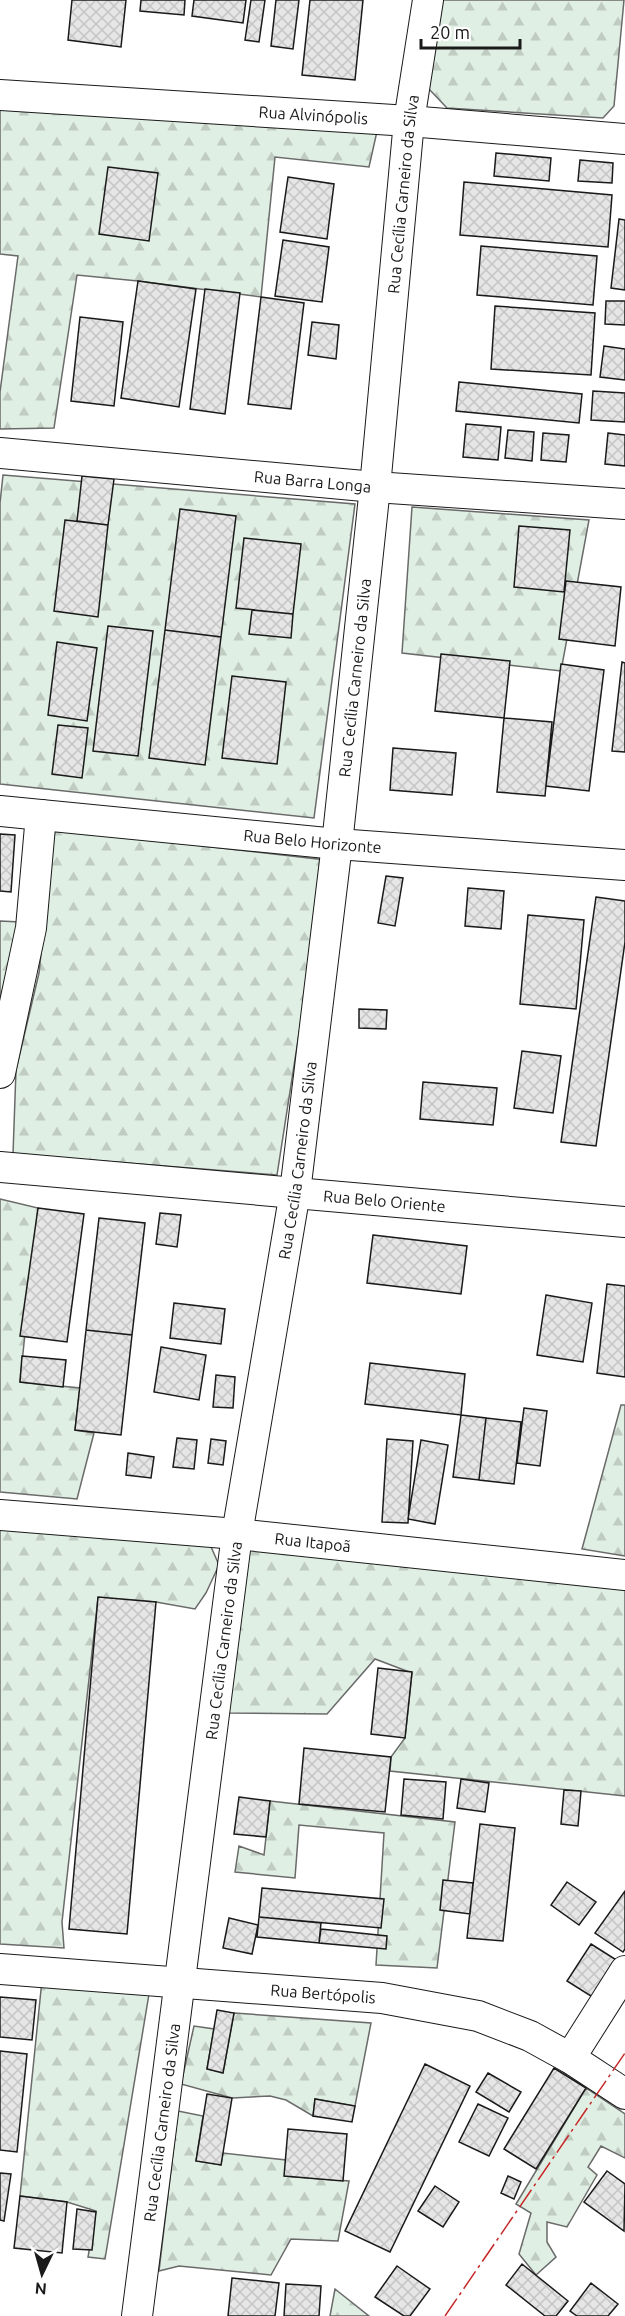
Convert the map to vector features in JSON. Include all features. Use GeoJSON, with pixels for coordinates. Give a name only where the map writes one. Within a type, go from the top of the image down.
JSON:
{"type":"FeatureCollection","features":[{"type":"Feature","properties":{"kind":"street","name":"Rua Cecília Carneiro da Silva"},"geometry":{"type":"LineString","coordinates":[[137,2316],[237,1534],[295,1192],[338,844],[375,487],[409,120],[428,0]]}},
{"type":"Feature","properties":{"kind":"street","name":"Rua Alvinópolis"},"geometry":{"type":"LineString","coordinates":[[0,95],[409,120],[625,139]]}},
{"type":"Feature","properties":{"kind":"street","name":"Rua Barra Longa"},"geometry":{"type":"LineString","coordinates":[[0,453],[375,487],[625,504]]}},
{"type":"Feature","properties":{"kind":"street","name":"Rua Belo Horizonte"},"geometry":{"type":"LineString","coordinates":[[0,811],[338,844],[625,865]]}},
{"type":"Feature","properties":{"kind":"street"},"geometry":{"type":"LineString","coordinates":[[0,1072],[31,928],[41,815]]}},
{"type":"Feature","properties":{"kind":"street","name":"Rua Belo Oriente"},"geometry":{"type":"LineString","coordinates":[[0,1167],[625,1222]]}},
{"type":"Feature","properties":{"kind":"street","name":"Rua Itapoã"},"geometry":{"type":"LineString","coordinates":[[0,1515],[237,1534],[625,1575]]}},
{"type":"Feature","properties":{"kind":"street","name":"Rua Bertópolis"},"geometry":{"type":"LineString","coordinates":[[0,1969],[382,1998],[478,2016],[530,2036],[570,2058],[625,2094]]}},
{"type":"Feature","properties":{"kind":"street"},"geometry":{"type":"LineString","coordinates":[[570,2058],[625,1971]]}},
{"type":"Feature","properties":{"kind":"green space"},"geometry":{"type":"Polygon","coordinates":[[[438,0],[624,0],[614,106],[603,118],[447,108],[429,89],[438,0]]]}},
{"type":"Feature","properties":{"kind":"green space"},"geometry":{"type":"Polygon","coordinates":[[[0,106],[378,127],[369,167],[275,157],[261,297],[77,275],[54,428],[0,429],[0,392],[18,256],[0,254],[0,106]]]}},
{"type":"Feature","properties":{"kind":"green space"},"geometry":{"type":"Polygon","coordinates":[[[3,475],[355,504],[314,818],[0,784],[0,503],[3,475]]]}},
{"type":"Feature","properties":{"kind":"green space"},"geometry":{"type":"Polygon","coordinates":[[[412,507],[589,520],[561,671],[402,653],[412,507]]]}},
{"type":"Feature","properties":{"kind":"green space"},"geometry":{"type":"Polygon","coordinates":[[[54,829],[326,860],[277,1175],[13,1154],[16,1070],[39,973],[54,829]]]}},
{"type":"Feature","properties":{"kind":"green space"},"geometry":{"type":"Polygon","coordinates":[[[0,921],[20,922],[0,1019],[0,921]]]}},
{"type":"Feature","properties":{"kind":"green space"},"geometry":{"type":"Polygon","coordinates":[[[0,1199],[38,1208],[20,1382],[80,1388],[75,1430],[94,1433],[77,1499],[0,1492],[0,1199]]]}},
{"type":"Feature","properties":{"kind":"green space"},"geometry":{"type":"Polygon","coordinates":[[[621,1405],[625,1405],[625,1556],[582,1549],[621,1405]]]}},
{"type":"Feature","properties":{"kind":"green space"},"geometry":{"type":"Polygon","coordinates":[[[0,1524],[208,1540],[219,1565],[206,1593],[195,1609],[156,1602],[98,1598],[62,1922],[64,1948],[0,1944],[0,1524]]]}},
{"type":"Feature","properties":{"kind":"green space"},"geometry":{"type":"Polygon","coordinates":[[[249,1546],[625,1586],[625,1796],[390,1771],[391,1757],[405,1738],[412,1673],[375,1659],[327,1714],[227,1713],[249,1546]]]}},
{"type":"Feature","properties":{"kind":"green space"},"geometry":{"type":"Polygon","coordinates":[[[270,1801],[455,1822],[437,1968],[376,1965],[384,1833],[299,1825],[295,1878],[235,1872],[239,1846],[264,1855],[270,1801]]]}},
{"type":"Feature","properties":{"kind":"green space"},"geometry":{"type":"Polygon","coordinates":[[[42,1980],[149,1994],[105,2259],[88,2257],[96,2211],[67,2202],[20,2196],[42,1980]]]}},
{"type":"Feature","properties":{"kind":"green space"},"geometry":{"type":"Polygon","coordinates":[[[234,2013],[371,2023],[355,2106],[315,2099],[313,2116],[286,2100],[270,2096],[232,2098],[181,2084],[194,2026],[214,2029],[207,2069],[223,2072],[234,2013]]]}},
{"type":"Feature","properties":{"kind":"green space"},"geometry":{"type":"Polygon","coordinates":[[[586,2088],[625,2114],[625,2158],[601,2146],[588,2167],[597,2175],[567,2227],[547,2222],[547,2242],[556,2257],[536,2275],[519,2254],[531,2213],[516,2204],[586,2088]]]}},
{"type":"Feature","properties":{"kind":"green space"},"geometry":{"type":"Polygon","coordinates":[[[178,2111],[203,2116],[196,2161],[221,2165],[223,2153],[286,2160],[285,2176],[349,2181],[338,2241],[291,2239],[271,2275],[179,2266],[159,2271],[178,2111]]]}},
{"type":"Feature","properties":{"kind":"green space"},"geometry":{"type":"Polygon","coordinates":[[[335,2289],[369,2316],[330,2316],[335,2289]]]}},
{"type":"Feature","properties":{"kind":"building"},"geometry":{"type":"Polygon","coordinates":[[[72,0],[126,0],[121,47],[68,40],[72,0]]]}},
{"type":"Feature","properties":{"kind":"building"},"geometry":{"type":"Polygon","coordinates":[[[141,0],[185,0],[184,15],[140,11],[141,0]]]}},
{"type":"Feature","properties":{"kind":"building"},"geometry":{"type":"Polygon","coordinates":[[[194,0],[246,0],[243,23],[192,16],[194,0]]]}},
{"type":"Feature","properties":{"kind":"building"},"geometry":{"type":"Polygon","coordinates":[[[251,0],[265,0],[259,42],[245,40],[251,0]]]}},
{"type":"Feature","properties":{"kind":"building"},"geometry":{"type":"Polygon","coordinates":[[[276,0],[299,0],[293,49],[271,46],[276,0]]]}},
{"type":"Feature","properties":{"kind":"building"},"geometry":{"type":"Polygon","coordinates":[[[310,0],[363,0],[355,80],[302,75],[310,0]]]}},
{"type":"Feature","properties":{"kind":"building"},"geometry":{"type":"Polygon","coordinates":[[[496,153],[551,158],[549,181],[494,176],[496,153]]]}},
{"type":"Feature","properties":{"kind":"building"},"geometry":{"type":"Polygon","coordinates":[[[580,160],[613,163],[612,183],[578,181],[580,160]]]}},
{"type":"Feature","properties":{"kind":"building"},"geometry":{"type":"Polygon","coordinates":[[[108,167],[158,173],[149,241],[99,234],[108,167]]]}},
{"type":"Feature","properties":{"kind":"building"},"geometry":{"type":"Polygon","coordinates":[[[288,177],[334,184],[327,239],[280,232],[288,177]]]}},
{"type":"Feature","properties":{"kind":"building"},"geometry":{"type":"Polygon","coordinates":[[[464,182],[612,195],[608,247],[460,235],[464,182]]]}},
{"type":"Feature","properties":{"kind":"building"},"geometry":{"type":"Polygon","coordinates":[[[619,219],[625,220],[625,290],[611,288],[619,219]]]}},
{"type":"Feature","properties":{"kind":"building"},"geometry":{"type":"Polygon","coordinates":[[[283,240],[329,247],[322,302],[275,296],[283,240]]]}},
{"type":"Feature","properties":{"kind":"building"},"geometry":{"type":"Polygon","coordinates":[[[481,246],[597,256],[593,305],[477,295],[481,246]]]}},
{"type":"Feature","properties":{"kind":"building"},"geometry":{"type":"Polygon","coordinates":[[[138,281],[196,289],[179,407],[121,398],[138,281]]]}},
{"type":"Feature","properties":{"kind":"building"},"geometry":{"type":"Polygon","coordinates":[[[205,289],[240,293],[225,414],[190,409],[205,289]]]}},
{"type":"Feature","properties":{"kind":"building"},"geometry":{"type":"Polygon","coordinates":[[[261,297],[304,303],[291,409],[248,404],[261,297]]]}},
{"type":"Feature","properties":{"kind":"building"},"geometry":{"type":"Polygon","coordinates":[[[606,301],[625,301],[625,325],[605,324],[606,301]]]}},
{"type":"Feature","properties":{"kind":"building"},"geometry":{"type":"Polygon","coordinates":[[[495,306],[595,313],[591,375],[491,369],[495,306]]]}},
{"type":"Feature","properties":{"kind":"building"},"geometry":{"type":"Polygon","coordinates":[[[80,317],[123,322],[114,406],[71,401],[80,317]]]}},
{"type":"Feature","properties":{"kind":"building"},"geometry":{"type":"Polygon","coordinates":[[[312,322],[339,325],[336,359],[308,355],[312,322]]]}},
{"type":"Feature","properties":{"kind":"building"},"geometry":{"type":"Polygon","coordinates":[[[604,346],[625,349],[625,380],[600,377],[604,346]]]}},
{"type":"Feature","properties":{"kind":"building"},"geometry":{"type":"Polygon","coordinates":[[[459,382],[582,394],[579,423],[456,411],[459,382]]]}},
{"type":"Feature","properties":{"kind":"building"},"geometry":{"type":"Polygon","coordinates":[[[593,391],[625,393],[625,422],[591,420],[593,391]]]}},
{"type":"Feature","properties":{"kind":"building"},"geometry":{"type":"Polygon","coordinates":[[[466,424],[501,427],[498,460],[463,457],[466,424]]]}},
{"type":"Feature","properties":{"kind":"building"},"geometry":{"type":"Polygon","coordinates":[[[508,430],[534,432],[532,461],[505,458],[508,430]]]}},
{"type":"Feature","properties":{"kind":"building"},"geometry":{"type":"Polygon","coordinates":[[[543,433],[569,435],[566,462],[541,460],[543,433]]]}},
{"type":"Feature","properties":{"kind":"building"},"geometry":{"type":"Polygon","coordinates":[[[608,433],[625,435],[625,466],[605,464],[608,433]]]}},
{"type":"Feature","properties":{"kind":"building"},"geometry":{"type":"Polygon","coordinates":[[[82,476],[114,479],[108,525],[77,521],[82,476]]]}},
{"type":"Feature","properties":{"kind":"building"},"geometry":{"type":"Polygon","coordinates":[[[180,509],[236,516],[221,637],[165,630],[180,509]]]}},
{"type":"Feature","properties":{"kind":"building"},"geometry":{"type":"Polygon","coordinates":[[[65,520],[108,525],[98,617],[54,611],[65,520]]]}},
{"type":"Feature","properties":{"kind":"building"},"geometry":{"type":"Polygon","coordinates":[[[519,526],[570,530],[564,592],[514,587],[519,526]]]}},
{"type":"Feature","properties":{"kind":"building"},"geometry":{"type":"Polygon","coordinates":[[[244,538],[301,544],[293,614],[236,608],[244,538]]]}},
{"type":"Feature","properties":{"kind":"building"},"geometry":{"type":"Polygon","coordinates":[[[566,581],[621,587],[615,646],[559,639],[566,581]]]}},
{"type":"Feature","properties":{"kind":"building"},"geometry":{"type":"Polygon","coordinates":[[[252,610],[293,614],[291,638],[249,634],[252,610]]]}},
{"type":"Feature","properties":{"kind":"building"},"geometry":{"type":"Polygon","coordinates":[[[108,626],[153,631],[138,756],[93,751],[108,626]]]}},
{"type":"Feature","properties":{"kind":"building"},"geometry":{"type":"Polygon","coordinates":[[[165,630],[221,637],[205,765],[149,758],[165,630]]]}},
{"type":"Feature","properties":{"kind":"building"},"geometry":{"type":"Polygon","coordinates":[[[57,642],[97,648],[87,721],[48,715],[57,642]]]}},
{"type":"Feature","properties":{"kind":"building"},"geometry":{"type":"Polygon","coordinates":[[[441,654],[510,661],[504,718],[435,711],[441,654]]]}},
{"type":"Feature","properties":{"kind":"building"},"geometry":{"type":"Polygon","coordinates":[[[622,662],[625,663],[625,752],[612,751],[622,662]]]}},
{"type":"Feature","properties":{"kind":"building"},"geometry":{"type":"Polygon","coordinates":[[[561,664],[604,670],[589,791],[546,786],[561,664]]]}},
{"type":"Feature","properties":{"kind":"building"},"geometry":{"type":"Polygon","coordinates":[[[232,676],[286,682],[277,764],[222,758],[232,676]]]}},
{"type":"Feature","properties":{"kind":"building"},"geometry":{"type":"Polygon","coordinates":[[[504,718],[552,722],[545,796],[497,792],[504,718]]]}},
{"type":"Feature","properties":{"kind":"building"},"geometry":{"type":"Polygon","coordinates":[[[58,725],[88,728],[82,778],[52,774],[58,725]]]}},
{"type":"Feature","properties":{"kind":"building"},"geometry":{"type":"Polygon","coordinates":[[[393,748],[456,753],[452,795],[390,790],[393,748]]]}},
{"type":"Feature","properties":{"kind":"building"},"geometry":{"type":"Polygon","coordinates":[[[0,834],[15,835],[11,892],[0,891],[0,834]]]}},
{"type":"Feature","properties":{"kind":"building"},"geometry":{"type":"Polygon","coordinates":[[[386,876],[403,878],[395,926],[378,923],[386,876]]]}},
{"type":"Feature","properties":{"kind":"building"},"geometry":{"type":"Polygon","coordinates":[[[468,888],[504,891],[501,929],[465,926],[468,888]]]}},
{"type":"Feature","properties":{"kind":"building"},"geometry":{"type":"Polygon","coordinates":[[[596,897],[625,901],[625,942],[596,1146],[561,1142],[596,897]]]}},
{"type":"Feature","properties":{"kind":"building"},"geometry":{"type":"Polygon","coordinates":[[[528,915],[584,920],[576,1009],[520,1004],[528,915]]]}},
{"type":"Feature","properties":{"kind":"building"},"geometry":{"type":"Polygon","coordinates":[[[359,1009],[387,1010],[386,1029],[359,1028],[359,1009]]]}},
{"type":"Feature","properties":{"kind":"building"},"geometry":{"type":"Polygon","coordinates":[[[522,1051],[561,1056],[553,1113],[514,1108],[522,1051]]]}},
{"type":"Feature","properties":{"kind":"building"},"geometry":{"type":"Polygon","coordinates":[[[423,1082],[497,1088],[493,1125],[420,1119],[423,1082]]]}},
{"type":"Feature","properties":{"kind":"building"},"geometry":{"type":"Polygon","coordinates":[[[38,1208],[84,1214],[67,1342],[20,1336],[38,1208]]]}},
{"type":"Feature","properties":{"kind":"building"},"geometry":{"type":"Polygon","coordinates":[[[160,1213],[181,1215],[177,1247],[156,1244],[160,1213]]]}},
{"type":"Feature","properties":{"kind":"building"},"geometry":{"type":"Polygon","coordinates":[[[99,1218],[145,1223],[132,1335],[86,1330],[99,1218]]]}},
{"type":"Feature","properties":{"kind":"building"},"geometry":{"type":"Polygon","coordinates":[[[373,1235],[467,1246],[461,1294],[367,1283],[373,1235]]]}},
{"type":"Feature","properties":{"kind":"building"},"geometry":{"type":"Polygon","coordinates":[[[607,1284],[625,1286],[625,1377],[597,1373],[607,1284]]]}},
{"type":"Feature","properties":{"kind":"building"},"geometry":{"type":"Polygon","coordinates":[[[546,1295],[592,1303],[583,1362],[537,1355],[546,1295]]]}},
{"type":"Feature","properties":{"kind":"building"},"geometry":{"type":"Polygon","coordinates":[[[174,1303],[225,1309],[221,1344],[170,1338],[174,1303]]]}},
{"type":"Feature","properties":{"kind":"building"},"geometry":{"type":"Polygon","coordinates":[[[86,1330],[132,1335],[121,1435],[75,1430],[86,1330]]]}},
{"type":"Feature","properties":{"kind":"building"},"geometry":{"type":"Polygon","coordinates":[[[161,1347],[206,1355],[199,1400],[154,1392],[161,1347]]]}},
{"type":"Feature","properties":{"kind":"building"},"geometry":{"type":"Polygon","coordinates":[[[22,1356],[66,1360],[63,1387],[20,1382],[22,1356]]]}},
{"type":"Feature","properties":{"kind":"building"},"geometry":{"type":"Polygon","coordinates":[[[370,1363],[465,1374],[461,1415],[365,1404],[370,1363]]]}},
{"type":"Feature","properties":{"kind":"building"},"geometry":{"type":"Polygon","coordinates":[[[216,1375],[235,1377],[233,1408],[213,1407],[216,1375]]]}},
{"type":"Feature","properties":{"kind":"building"},"geometry":{"type":"Polygon","coordinates":[[[524,1408],[547,1411],[540,1466],[517,1463],[524,1408]]]}},
{"type":"Feature","properties":{"kind":"building"},"geometry":{"type":"Polygon","coordinates":[[[461,1415],[486,1418],[479,1480],[453,1477],[461,1415]]]}},
{"type":"Feature","properties":{"kind":"building"},"geometry":{"type":"Polygon","coordinates":[[[486,1418],[521,1422],[514,1484],[479,1480],[486,1418]]]}},
{"type":"Feature","properties":{"kind":"building"},"geometry":{"type":"Polygon","coordinates":[[[177,1438],[197,1440],[194,1469],[173,1467],[177,1438]]]}},
{"type":"Feature","properties":{"kind":"building"},"geometry":{"type":"Polygon","coordinates":[[[211,1439],[226,1441],[223,1465],[208,1463],[211,1439]]]}},
{"type":"Feature","properties":{"kind":"building"},"geometry":{"type":"Polygon","coordinates":[[[387,1439],[413,1441],[408,1523],[382,1522],[387,1439]]]}},
{"type":"Feature","properties":{"kind":"building"},"geometry":{"type":"Polygon","coordinates":[[[421,1440],[448,1445],[435,1524],[408,1519],[421,1440]]]}},
{"type":"Feature","properties":{"kind":"building"},"geometry":{"type":"Polygon","coordinates":[[[128,1453],[154,1457],[151,1478],[126,1475],[128,1453]]]}},
{"type":"Feature","properties":{"kind":"building"},"geometry":{"type":"Polygon","coordinates":[[[98,1597],[156,1602],[127,1934],[69,1929],[98,1597]]]}},
{"type":"Feature","properties":{"kind":"building"},"geometry":{"type":"Polygon","coordinates":[[[378,1668],[412,1672],[405,1738],[371,1734],[378,1668]]]}},
{"type":"Feature","properties":{"kind":"building"},"geometry":{"type":"Polygon","coordinates":[[[304,1748],[391,1757],[385,1812],[299,1804],[304,1748]]]}},
{"type":"Feature","properties":{"kind":"building"},"geometry":{"type":"Polygon","coordinates":[[[404,1779],[446,1782],[443,1819],[401,1815],[404,1779]]]}},
{"type":"Feature","properties":{"kind":"building"},"geometry":{"type":"Polygon","coordinates":[[[461,1779],[489,1783],[485,1812],[457,1808],[461,1779]]]}},
{"type":"Feature","properties":{"kind":"building"},"geometry":{"type":"Polygon","coordinates":[[[564,1790],[581,1791],[578,1826],[561,1824],[564,1790]]]}},
{"type":"Feature","properties":{"kind":"building"},"geometry":{"type":"Polygon","coordinates":[[[239,1797],[270,1801],[266,1837],[234,1834],[239,1797]]]}},
{"type":"Feature","properties":{"kind":"building"},"geometry":{"type":"Polygon","coordinates":[[[480,1824],[515,1828],[503,1941],[467,1938],[480,1824]]]}},
{"type":"Feature","properties":{"kind":"building"},"geometry":{"type":"Polygon","coordinates":[[[443,1880],[473,1883],[470,1914],[440,1910],[443,1880]]]}},
{"type":"Feature","properties":{"kind":"building"},"geometry":{"type":"Polygon","coordinates":[[[567,1882],[596,1902],[579,1925],[551,1905],[567,1882]]]}},
{"type":"Feature","properties":{"kind":"building"},"geometry":{"type":"Polygon","coordinates":[[[262,1888],[384,1899],[381,1928],[259,1917],[262,1888]]]}},
{"type":"Feature","properties":{"kind":"building"},"geometry":{"type":"Polygon","coordinates":[[[625,1891],[625,1949],[623,1952],[595,1933],[625,1891]]]}},
{"type":"Feature","properties":{"kind":"building"},"geometry":{"type":"Polygon","coordinates":[[[259,1917],[321,1923],[319,1943],[257,1937],[259,1917]]]}},
{"type":"Feature","properties":{"kind":"building"},"geometry":{"type":"Polygon","coordinates":[[[229,1918],[258,1925],[252,1954],[223,1948],[229,1918]]]}},
{"type":"Feature","properties":{"kind":"building"},"geometry":{"type":"Polygon","coordinates":[[[321,1929],[387,1936],[386,1949],[319,1943],[321,1929]]]}},
{"type":"Feature","properties":{"kind":"building"},"geometry":{"type":"Polygon","coordinates":[[[591,1944],[618,1961],[594,1998],[567,1981],[591,1944]]]}},
{"type":"Feature","properties":{"kind":"building"},"geometry":{"type":"Polygon","coordinates":[[[0,1997],[36,2000],[32,2040],[0,2037],[0,1997]]]}},
{"type":"Feature","properties":{"kind":"building"},"geometry":{"type":"Polygon","coordinates":[[[217,2010],[234,2013],[223,2073],[207,2069],[217,2010]]]}},
{"type":"Feature","properties":{"kind":"building"},"geometry":{"type":"Polygon","coordinates":[[[0,2051],[27,2054],[17,2152],[0,2150],[0,2051]]]}},
{"type":"Feature","properties":{"kind":"building"},"geometry":{"type":"Polygon","coordinates":[[[425,2064],[470,2086],[390,2252],[345,2231],[425,2064]]]}},
{"type":"Feature","properties":{"kind":"building"},"geometry":{"type":"Polygon","coordinates":[[[554,2068],[586,2088],[536,2169],[504,2149],[554,2068]]]}},
{"type":"Feature","properties":{"kind":"building"},"geometry":{"type":"Polygon","coordinates":[[[488,2073],[521,2092],[509,2112],[476,2092],[488,2073]]]}},
{"type":"Feature","properties":{"kind":"building"},"geometry":{"type":"Polygon","coordinates":[[[207,2094],[232,2098],[221,2165],[196,2161],[207,2094]]]}},
{"type":"Feature","properties":{"kind":"building"},"geometry":{"type":"Polygon","coordinates":[[[315,2099],[355,2106],[352,2122],[313,2116],[315,2099]]]}},
{"type":"Feature","properties":{"kind":"building"},"geometry":{"type":"Polygon","coordinates":[[[478,2104],[508,2118],[489,2156],[459,2142],[478,2104]]]}},
{"type":"Feature","properties":{"kind":"building"},"geometry":{"type":"Polygon","coordinates":[[[288,2129],[347,2134],[343,2181],[284,2176],[288,2129]]]}},
{"type":"Feature","properties":{"kind":"building"},"geometry":{"type":"Polygon","coordinates":[[[607,2171],[625,2184],[624,2231],[584,2202],[607,2171]]]}},
{"type":"Feature","properties":{"kind":"building"},"geometry":{"type":"Polygon","coordinates":[[[0,2173],[11,2174],[4,2221],[0,2220],[0,2173]]]}},
{"type":"Feature","properties":{"kind":"building"},"geometry":{"type":"Polygon","coordinates":[[[508,2176],[521,2182],[514,2199],[501,2193],[508,2176]]]}},
{"type":"Feature","properties":{"kind":"building"},"geometry":{"type":"Polygon","coordinates":[[[435,2186],[459,2202],[443,2227],[418,2211],[435,2186]]]}},
{"type":"Feature","properties":{"kind":"building"},"geometry":{"type":"Polygon","coordinates":[[[20,2196],[67,2202],[62,2253],[14,2248],[20,2196]]]}},
{"type":"Feature","properties":{"kind":"building"},"geometry":{"type":"Polygon","coordinates":[[[77,2209],[96,2212],[92,2250],[73,2249],[77,2209]]]}},
{"type":"Feature","properties":{"kind":"building"},"geometry":{"type":"Polygon","coordinates":[[[522,2264],[568,2301],[556,2316],[545,2316],[506,2285],[522,2264]]]}},
{"type":"Feature","properties":{"kind":"building"},"geometry":{"type":"Polygon","coordinates":[[[397,2266],[430,2289],[410,2316],[404,2316],[375,2297],[397,2266]]]}},
{"type":"Feature","properties":{"kind":"building"},"geometry":{"type":"Polygon","coordinates":[[[232,2278],[279,2283],[275,2316],[228,2316],[232,2278]]]}},
{"type":"Feature","properties":{"kind":"building"},"geometry":{"type":"Polygon","coordinates":[[[591,2283],[618,2304],[608,2316],[577,2316],[570,2311],[591,2283]]]}},
{"type":"Feature","properties":{"kind":"building"},"geometry":{"type":"Polygon","coordinates":[[[286,2284],[321,2286],[319,2316],[284,2316],[286,2284]]]}},
{"type":"Feature","properties":{"kind":"power"},"geometry":{"type":"LineString","coordinates":[[445,2316],[625,2053]]}}]}
